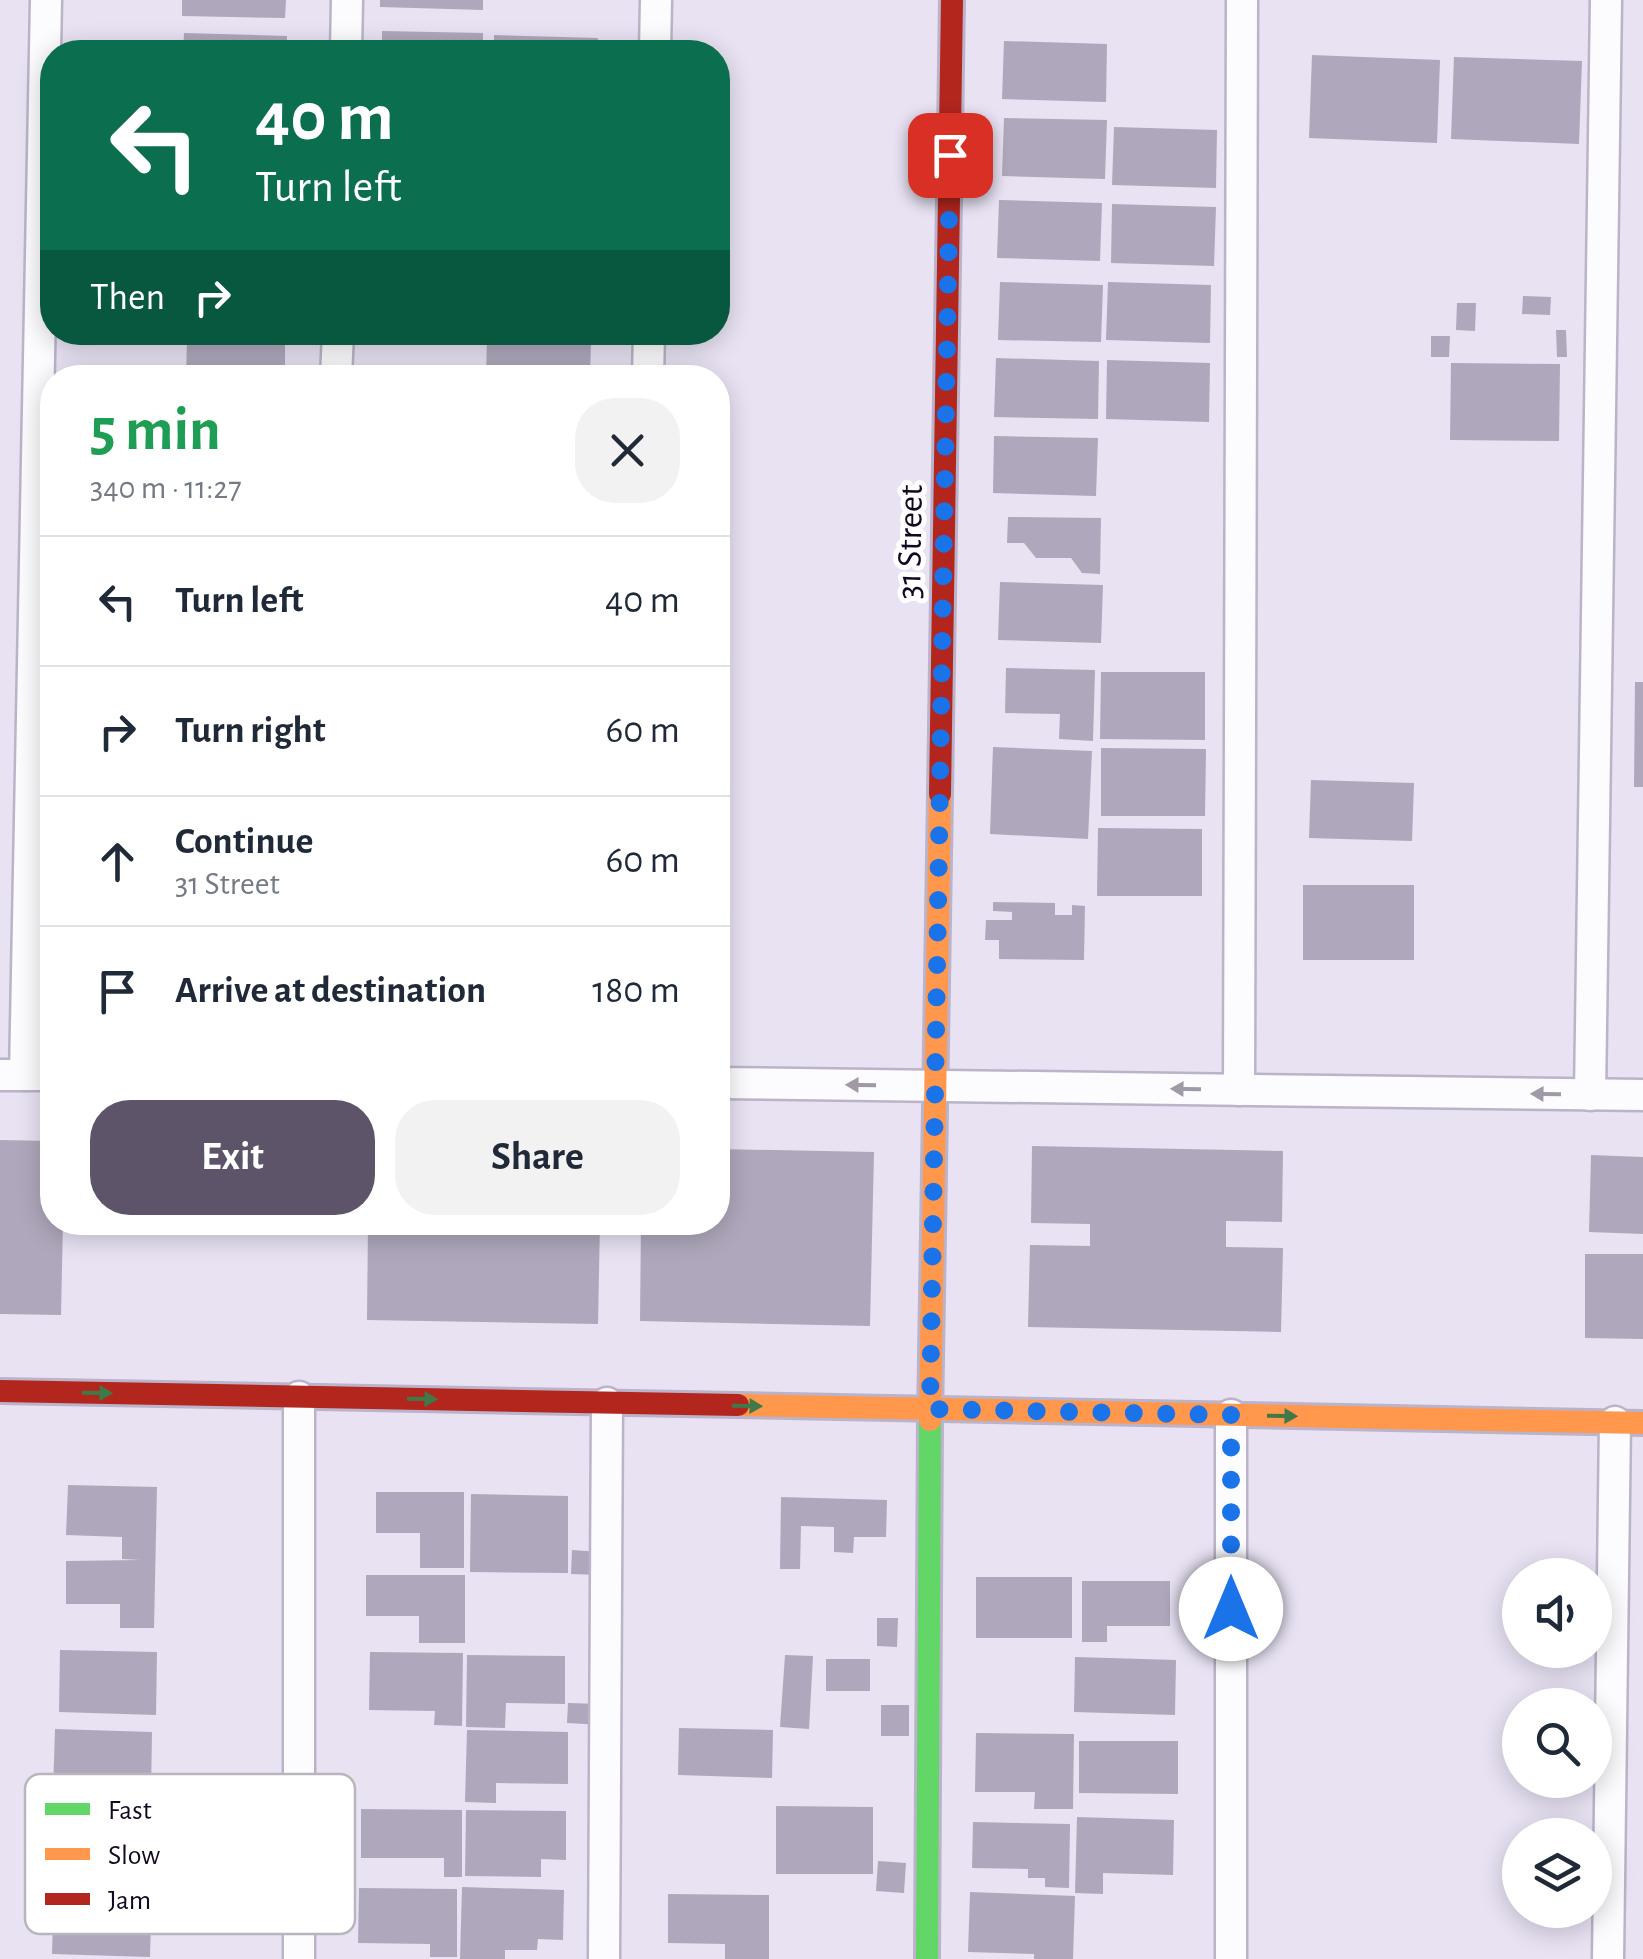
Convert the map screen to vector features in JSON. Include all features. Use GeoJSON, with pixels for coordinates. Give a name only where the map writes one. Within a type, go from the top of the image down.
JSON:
{"type":"FeatureCollection","features":[{"type":"Feature","properties":{"kind":"street"},"geometry":{"type":"LineString","coordinates":[[45,40],[46,0]]}},
{"type":"Feature","properties":{"kind":"street"},"geometry":{"type":"LineString","coordinates":[[346,40],[347,0]]}},
{"type":"Feature","properties":{"kind":"street"},"geometry":{"type":"LineString","coordinates":[[655,40],[656,0]]}},
{"type":"Feature","properties":{"kind":"street","name":"31 Street"},"geometry":{"type":"LineString","coordinates":[[927,1959],[930,1409],[952,0]]}},
{"type":"Feature","properties":{"kind":"street"},"geometry":{"type":"LineString","coordinates":[[1239,1090],[1242,0]]}},
{"type":"Feature","properties":{"kind":"street"},"geometry":{"type":"LineString","coordinates":[[1590,1094],[1606,0]]}},
{"type":"Feature","properties":{"kind":"street"},"geometry":{"type":"LineString","coordinates":[[26,1075],[40,322]]}},
{"type":"Feature","properties":{"kind":"street"},"geometry":{"type":"LineString","coordinates":[[730,1084],[1643,1095]]}},
{"type":"Feature","properties":{"kind":"street"},"geometry":{"type":"LineString","coordinates":[[0,1391],[1629,1422],[1608,1959]]}},
{"type":"Feature","properties":{"kind":"street"},"geometry":{"type":"LineString","coordinates":[[299,1397],[300,1774]]}},
{"type":"Feature","properties":{"kind":"street"},"geometry":{"type":"LineString","coordinates":[[604,1959],[607,1403]]}},
{"type":"Feature","properties":{"kind":"street"},"geometry":{"type":"LineString","coordinates":[[1231,1415],[1231,1959]]}},
{"type":"Feature","properties":{"kind":"street"},"geometry":{"type":"LineString","coordinates":[[300,1934],[300,1959]]}},
{"type":"Feature","properties":{"kind":"building"},"geometry":{"type":"Polygon","coordinates":[[[182,0],[286,0],[285,18],[182,16],[182,0]]]}},
{"type":"Feature","properties":{"kind":"building"},"geometry":{"type":"Polygon","coordinates":[[[380,0],[483,0],[483,10],[380,7],[380,0]]]}},
{"type":"Feature","properties":{"kind":"building"},"geometry":{"type":"Polygon","coordinates":[[[382,31],[483,33],[483,40],[382,40],[382,31]]]}},
{"type":"Feature","properties":{"kind":"building"},"geometry":{"type":"Polygon","coordinates":[[[184,33],[287,36],[287,40],[184,40],[184,33]]]}},
{"type":"Feature","properties":{"kind":"building"},"geometry":{"type":"Polygon","coordinates":[[[494,35],[598,38],[598,40],[494,40],[494,35]]]}},
{"type":"Feature","properties":{"kind":"building"},"geometry":{"type":"Polygon","coordinates":[[[1004,41],[1107,44],[1106,102],[1002,99],[1004,41]]]}},
{"type":"Feature","properties":{"kind":"building"},"geometry":{"type":"Polygon","coordinates":[[[1312,55],[1440,60],[1437,143],[1309,138],[1312,55]]]}},
{"type":"Feature","properties":{"kind":"building"},"geometry":{"type":"Polygon","coordinates":[[[1454,57],[1582,61],[1579,144],[1451,139],[1454,57]]]}},
{"type":"Feature","properties":{"kind":"building"},"geometry":{"type":"Polygon","coordinates":[[[1004,118],[1107,120],[1105,179],[1002,176],[1004,118]]]}},
{"type":"Feature","properties":{"kind":"building"},"geometry":{"type":"Polygon","coordinates":[[[1114,127],[1217,130],[1216,188],[1112,185],[1114,127]]]}},
{"type":"Feature","properties":{"kind":"building"},"geometry":{"type":"Polygon","coordinates":[[[999,200],[1102,203],[1100,261],[997,258],[999,200]]]}},
{"type":"Feature","properties":{"kind":"building"},"geometry":{"type":"Polygon","coordinates":[[[1112,204],[1216,207],[1214,266],[1111,263],[1112,204]]]}},
{"type":"Feature","properties":{"kind":"building"},"geometry":{"type":"Polygon","coordinates":[[[1000,282],[1103,285],[1101,342],[998,340],[1000,282]]]}},
{"type":"Feature","properties":{"kind":"building"},"geometry":{"type":"Polygon","coordinates":[[[1108,282],[1211,285],[1210,343],[1106,340],[1108,282]]]}},
{"type":"Feature","properties":{"kind":"building"},"geometry":{"type":"Polygon","coordinates":[[[1523,296],[1551,297],[1550,315],[1522,314],[1523,296]]]}},
{"type":"Feature","properties":{"kind":"building"},"geometry":{"type":"Polygon","coordinates":[[[1457,303],[1476,303],[1475,331],[1456,330],[1457,303]]]}},
{"type":"Feature","properties":{"kind":"building"},"geometry":{"type":"Polygon","coordinates":[[[1556,330],[1566,330],[1567,357],[1557,357],[1556,330]]]}},
{"type":"Feature","properties":{"kind":"building"},"geometry":{"type":"Polygon","coordinates":[[[1431,336],[1450,336],[1449,357],[1431,357],[1431,336]]]}},
{"type":"Feature","properties":{"kind":"building"},"geometry":{"type":"Polygon","coordinates":[[[187,345],[285,345],[285,365],[186,365],[187,345]]]}},
{"type":"Feature","properties":{"kind":"building"},"geometry":{"type":"Polygon","coordinates":[[[487,345],[591,345],[590,365],[486,365],[487,345]]]}},
{"type":"Feature","properties":{"kind":"building"},"geometry":{"type":"Polygon","coordinates":[[[996,358],[1099,361],[1098,419],[994,417],[996,358]]]}},
{"type":"Feature","properties":{"kind":"building"},"geometry":{"type":"Polygon","coordinates":[[[1107,360],[1210,363],[1209,422],[1106,419],[1107,360]]]}},
{"type":"Feature","properties":{"kind":"building"},"geometry":{"type":"Polygon","coordinates":[[[1451,363],[1560,364],[1559,441],[1450,440],[1451,363]]]}},
{"type":"Feature","properties":{"kind":"building"},"geometry":{"type":"Polygon","coordinates":[[[994,436],[1098,438],[1096,496],[993,493],[994,436]]]}},
{"type":"Feature","properties":{"kind":"building"},"geometry":{"type":"Polygon","coordinates":[[[1008,517],[1101,518],[1100,574],[1082,573],[1071,558],[1036,558],[1024,543],[1007,543],[1008,517]]]}},
{"type":"Feature","properties":{"kind":"building"},"geometry":{"type":"Polygon","coordinates":[[[1000,582],[1103,585],[1101,643],[998,640],[1000,582]]]}},
{"type":"Feature","properties":{"kind":"building"},"geometry":{"type":"Polygon","coordinates":[[[1006,668],[1095,670],[1093,741],[1059,739],[1060,714],[1005,713],[1006,668]]]}},
{"type":"Feature","properties":{"kind":"building"},"geometry":{"type":"Polygon","coordinates":[[[1101,672],[1205,672],[1205,740],[1100,739],[1101,672]]]}},
{"type":"Feature","properties":{"kind":"building"},"geometry":{"type":"Polygon","coordinates":[[[1635,682],[1643,682],[1643,787],[1634,787],[1635,682]]]}},
{"type":"Feature","properties":{"kind":"building"},"geometry":{"type":"Polygon","coordinates":[[[993,747],[1092,751],[1088,839],[990,834],[993,747]]]}},
{"type":"Feature","properties":{"kind":"building"},"geometry":{"type":"Polygon","coordinates":[[[1101,748],[1206,749],[1205,816],[1101,816],[1101,748]]]}},
{"type":"Feature","properties":{"kind":"building"},"geometry":{"type":"Polygon","coordinates":[[[1311,780],[1414,783],[1412,841],[1309,838],[1311,780]]]}},
{"type":"Feature","properties":{"kind":"building"},"geometry":{"type":"Polygon","coordinates":[[[1098,828],[1202,829],[1202,896],[1097,896],[1098,828]]]}},
{"type":"Feature","properties":{"kind":"building"},"geometry":{"type":"Polygon","coordinates":[[[1303,885],[1414,885],[1414,960],[1303,960],[1303,885]]]}},
{"type":"Feature","properties":{"kind":"building"},"geometry":{"type":"Polygon","coordinates":[[[993,902],[1055,903],[1055,915],[1072,915],[1072,905],[1085,906],[1084,960],[999,959],[999,940],[985,940],[986,920],[1012,920],[1012,912],[993,911],[993,902]]]}},
{"type":"Feature","properties":{"kind":"building"},"geometry":{"type":"Polygon","coordinates":[[[0,1140],[40,1141],[40,1235],[63,1235],[61,1315],[0,1314],[0,1140]]]}},
{"type":"Feature","properties":{"kind":"building"},"geometry":{"type":"Polygon","coordinates":[[[1032,1146],[1283,1151],[1282,1222],[1226,1221],[1226,1247],[1283,1248],[1281,1332],[1028,1327],[1030,1245],[1090,1246],[1090,1224],[1031,1223],[1032,1146]]]}},
{"type":"Feature","properties":{"kind":"building"},"geometry":{"type":"Polygon","coordinates":[[[730,1149],[874,1152],[870,1326],[640,1321],[641,1235],[730,1235],[730,1149]]]}},
{"type":"Feature","properties":{"kind":"building"},"geometry":{"type":"Polygon","coordinates":[[[1591,1155],[1643,1157],[1643,1234],[1589,1232],[1591,1155]]]}},
{"type":"Feature","properties":{"kind":"building"},"geometry":{"type":"Polygon","coordinates":[[[368,1235],[600,1235],[598,1324],[367,1320],[368,1235]]]}},
{"type":"Feature","properties":{"kind":"building"},"geometry":{"type":"Polygon","coordinates":[[[1585,1254],[1643,1254],[1643,1339],[1585,1338],[1585,1254]]]}},
{"type":"Feature","properties":{"kind":"building"},"geometry":{"type":"Polygon","coordinates":[[[68,1485],[157,1487],[154,1628],[120,1628],[120,1604],[66,1604],[66,1561],[140,1560],[122,1559],[122,1537],[66,1535],[68,1485]]]}},
{"type":"Feature","properties":{"kind":"building"},"geometry":{"type":"Polygon","coordinates":[[[376,1492],[464,1492],[464,1568],[420,1568],[420,1533],[376,1533],[376,1492]]]}},
{"type":"Feature","properties":{"kind":"building"},"geometry":{"type":"Polygon","coordinates":[[[471,1494],[568,1496],[568,1573],[470,1572],[471,1494]]]}},
{"type":"Feature","properties":{"kind":"building"},"geometry":{"type":"Polygon","coordinates":[[[781,1497],[887,1500],[886,1537],[854,1537],[853,1553],[834,1552],[834,1527],[801,1526],[800,1569],[780,1569],[781,1497]]]}},
{"type":"Feature","properties":{"kind":"building"},"geometry":{"type":"Polygon","coordinates":[[[572,1550],[601,1552],[600,1575],[571,1574],[572,1550]]]}},
{"type":"Feature","properties":{"kind":"building"},"geometry":{"type":"Polygon","coordinates":[[[366,1575],[465,1575],[465,1643],[419,1643],[419,1616],[366,1616],[366,1575]]]}},
{"type":"Feature","properties":{"kind":"building"},"geometry":{"type":"Polygon","coordinates":[[[976,1577],[1072,1577],[1072,1638],[976,1638],[976,1577]]]}},
{"type":"Feature","properties":{"kind":"building"},"geometry":{"type":"Polygon","coordinates":[[[1082,1581],[1170,1581],[1170,1626],[1107,1626],[1107,1642],[1082,1642],[1082,1581]]]}},
{"type":"Feature","properties":{"kind":"building"},"geometry":{"type":"Polygon","coordinates":[[[877,1618],[898,1618],[897,1647],[877,1646],[877,1618]]]}},
{"type":"Feature","properties":{"kind":"building"},"geometry":{"type":"Polygon","coordinates":[[[60,1650],[157,1652],[156,1715],[59,1712],[60,1650]]]}},
{"type":"Feature","properties":{"kind":"building"},"geometry":{"type":"Polygon","coordinates":[[[370,1652],[463,1653],[462,1726],[434,1725],[435,1711],[369,1710],[370,1652]]]}},
{"type":"Feature","properties":{"kind":"building"},"geometry":{"type":"Polygon","coordinates":[[[467,1655],[565,1656],[565,1704],[506,1703],[505,1728],[466,1727],[467,1655]]]}},
{"type":"Feature","properties":{"kind":"building"},"geometry":{"type":"Polygon","coordinates":[[[785,1655],[813,1656],[809,1729],[780,1727],[785,1655]]]}},
{"type":"Feature","properties":{"kind":"building"},"geometry":{"type":"Polygon","coordinates":[[[1075,1657],[1176,1660],[1175,1715],[1074,1712],[1075,1657]]]}},
{"type":"Feature","properties":{"kind":"building"},"geometry":{"type":"Polygon","coordinates":[[[826,1659],[870,1659],[870,1691],[826,1691],[826,1659]]]}},
{"type":"Feature","properties":{"kind":"building"},"geometry":{"type":"Polygon","coordinates":[[[568,1703],[602,1704],[601,1725],[567,1723],[568,1703]]]}},
{"type":"Feature","properties":{"kind":"building"},"geometry":{"type":"Polygon","coordinates":[[[881,1705],[909,1705],[909,1736],[881,1736],[881,1705]]]}},
{"type":"Feature","properties":{"kind":"building"},"geometry":{"type":"Polygon","coordinates":[[[679,1728],[773,1730],[772,1778],[678,1775],[679,1728]]]}},
{"type":"Feature","properties":{"kind":"building"},"geometry":{"type":"Polygon","coordinates":[[[55,1729],[152,1732],[151,1774],[54,1774],[55,1729]]]}},
{"type":"Feature","properties":{"kind":"building"},"geometry":{"type":"Polygon","coordinates":[[[467,1730],[568,1732],[568,1784],[496,1783],[496,1803],[465,1802],[467,1730]]]}},
{"type":"Feature","properties":{"kind":"building"},"geometry":{"type":"Polygon","coordinates":[[[976,1733],[1074,1734],[1073,1809],[1034,1809],[1035,1792],[975,1792],[976,1733]]]}},
{"type":"Feature","properties":{"kind":"building"},"geometry":{"type":"Polygon","coordinates":[[[1079,1741],[1178,1741],[1178,1794],[1079,1793],[1079,1741]]]}},
{"type":"Feature","properties":{"kind":"building"},"geometry":{"type":"Polygon","coordinates":[[[776,1806],[873,1807],[873,1874],[776,1874],[776,1806]]]}},
{"type":"Feature","properties":{"kind":"building"},"geometry":{"type":"Polygon","coordinates":[[[361,1809],[462,1810],[462,1877],[444,1877],[444,1858],[361,1858],[361,1809]]]}},
{"type":"Feature","properties":{"kind":"building"},"geometry":{"type":"Polygon","coordinates":[[[466,1810],[566,1811],[566,1860],[541,1859],[541,1877],[465,1876],[466,1810]]]}},
{"type":"Feature","properties":{"kind":"building"},"geometry":{"type":"Polygon","coordinates":[[[1077,1817],[1174,1820],[1173,1875],[1103,1873],[1103,1894],[1075,1893],[1077,1817]]]}},
{"type":"Feature","properties":{"kind":"building"},"geometry":{"type":"Polygon","coordinates":[[[973,1822],[1070,1824],[1069,1888],[1045,1887],[1045,1878],[1028,1878],[1028,1869],[972,1868],[973,1822]]]}},
{"type":"Feature","properties":{"kind":"building"},"geometry":{"type":"Polygon","coordinates":[[[878,1861],[906,1863],[904,1893],[876,1891],[878,1861]]]}},
{"type":"Feature","properties":{"kind":"building"},"geometry":{"type":"Polygon","coordinates":[[[462,1887],[564,1890],[563,1940],[538,1939],[537,1950],[505,1950],[505,1959],[460,1959],[462,1887]]]}},
{"type":"Feature","properties":{"kind":"building"},"geometry":{"type":"Polygon","coordinates":[[[359,1888],[457,1889],[457,1957],[430,1957],[430,1944],[358,1943],[359,1888]]]}},
{"type":"Feature","properties":{"kind":"building"},"geometry":{"type":"Polygon","coordinates":[[[970,1892],[1075,1896],[1073,1959],[968,1952],[970,1892]]]}},
{"type":"Feature","properties":{"kind":"building"},"geometry":{"type":"Polygon","coordinates":[[[668,1894],[769,1895],[769,1959],[725,1959],[725,1944],[668,1943],[668,1894]]]}},
{"type":"Feature","properties":{"kind":"building"},"geometry":{"type":"Polygon","coordinates":[[[53,1934],[151,1934],[150,1957],[52,1954],[53,1934]]]}},
{"type":"Feature","properties":{"kind":"traffic: fast"},"geometry":{"type":"LineString","coordinates":[[927,1959],[930,1420]]}},
{"type":"Feature","properties":{"kind":"traffic: slow"},"geometry":{"type":"LineString","coordinates":[[930,1420],[940,794]]}},
{"type":"Feature","properties":{"kind":"traffic: slow"},"geometry":{"type":"LineString","coordinates":[[738,1405],[1643,1423]]}},
{"type":"Feature","properties":{"kind":"traffic: jam"},"geometry":{"type":"LineString","coordinates":[[940,794],[952,0]]}},
{"type":"Feature","properties":{"kind":"traffic: jam"},"geometry":{"type":"LineString","coordinates":[[0,1391],[738,1405]]}},
{"type":"Feature","properties":{"kind":"route"},"geometry":{"type":"LineString","coordinates":[[950,155],[930,1409],[1231,1415],[1231,1609]]}}]}
